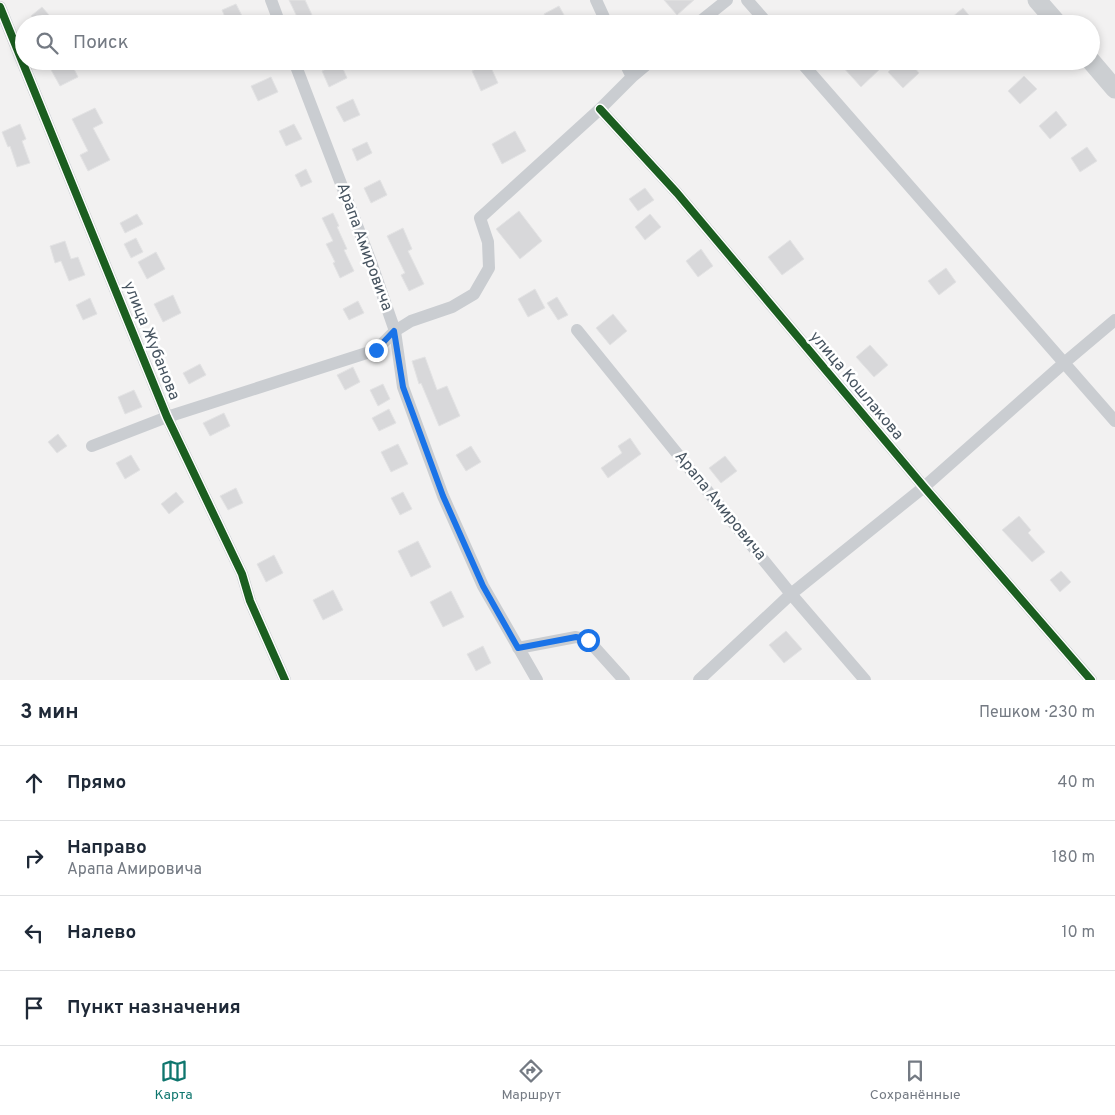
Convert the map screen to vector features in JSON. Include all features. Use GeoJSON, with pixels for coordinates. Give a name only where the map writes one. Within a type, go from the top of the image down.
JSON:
{"type":"FeatureCollection","features":[{"type":"Feature","properties":{"kind":"street"},"geometry":{"type":"LineString","coordinates":[[271,0],[277,15]]}},
{"type":"Feature","properties":{"kind":"street"},"geometry":{"type":"LineString","coordinates":[[596,0],[603,15]]}},
{"type":"Feature","properties":{"kind":"street"},"geometry":{"type":"LineString","coordinates":[[709,15],[727,0]]}},
{"type":"Feature","properties":{"kind":"street"},"geometry":{"type":"LineString","coordinates":[[747,0],[760,15]]}},
{"type":"Feature","properties":{"kind":"street"},"geometry":{"type":"LineString","coordinates":[[1037,0],[1050,15]]}},
{"type":"Feature","properties":{"kind":"street","name":"улица Жубанова"},"geometry":{"type":"LineString","coordinates":[[0,7],[15,44]]}},
{"type":"Feature","properties":{"kind":"street","name":"улица Жубанова"},"geometry":{"type":"LineString","coordinates":[[26,70],[166,417],[242,574],[250,601],[285,680]]}},
{"type":"Feature","properties":{"kind":"street","name":"Арапа Амировича"},"geometry":{"type":"LineString","coordinates":[[297,70],[368,252],[394,331],[403,387],[443,496],[483,586],[537,680]]}},
{"type":"Feature","properties":{"kind":"street"},"geometry":{"type":"LineString","coordinates":[[629,70],[632,76]]}},
{"type":"Feature","properties":{"kind":"street"},"geometry":{"type":"LineString","coordinates":[[92,446],[166,417],[376,350],[394,331],[410,321],[452,307],[474,294],[489,268],[488,242],[480,218],[600,109],[640,70]]}},
{"type":"Feature","properties":{"kind":"street"},"geometry":{"type":"LineString","coordinates":[[808,70],[1115,421]]}},
{"type":"Feature","properties":{"kind":"street"},"geometry":{"type":"LineString","coordinates":[[1099,70],[1115,89]]}},
{"type":"Feature","properties":{"kind":"street","name":"улица Кошлакова"},"geometry":{"type":"LineString","coordinates":[[600,109],[677,194],[924,487],[1091,680]]}},
{"type":"Feature","properties":{"kind":"street"},"geometry":{"type":"LineString","coordinates":[[699,680],[791,594],[924,487],[1115,320]]}},
{"type":"Feature","properties":{"kind":"street","name":"Арапа Амировича"},"geometry":{"type":"LineString","coordinates":[[577,330],[791,594],[865,680]]}},
{"type":"Feature","properties":{"kind":"street"},"geometry":{"type":"LineString","coordinates":[[518,648],[576,637],[588,640],[624,680]]}},
{"type":"Feature","properties":{"kind":"building"},"geometry":{"type":"Polygon","coordinates":[[[289,0],[305,0],[312,15],[296,15],[289,0]]]}},
{"type":"Feature","properties":{"kind":"building"},"geometry":{"type":"Polygon","coordinates":[[[664,0],[694,0],[677,15],[664,0]]]}},
{"type":"Feature","properties":{"kind":"building"},"geometry":{"type":"Polygon","coordinates":[[[236,4],[242,15],[224,15],[222,10],[236,4]]]}},
{"type":"Feature","properties":{"kind":"building"},"geometry":{"type":"Polygon","coordinates":[[[559,6],[564,15],[545,15],[559,6]]]}},
{"type":"Feature","properties":{"kind":"building"},"geometry":{"type":"Polygon","coordinates":[[[42,7],[49,15],[32,15],[42,7]]]}},
{"type":"Feature","properties":{"kind":"building"},"geometry":{"type":"Polygon","coordinates":[[[963,8],[969,15],[955,15],[963,8]]]}},
{"type":"Feature","properties":{"kind":"building"},"geometry":{"type":"Polygon","coordinates":[[[51,70],[74,70],[78,77],[60,86],[51,70]]]}},
{"type":"Feature","properties":{"kind":"building"},"geometry":{"type":"Polygon","coordinates":[[[344,70],[347,78],[329,87],[322,71],[344,70]]]}},
{"type":"Feature","properties":{"kind":"building"},"geometry":{"type":"Polygon","coordinates":[[[492,70],[498,83],[481,91],[472,71],[492,70]]]}},
{"type":"Feature","properties":{"kind":"building"},"geometry":{"type":"Polygon","coordinates":[[[846,70],[879,70],[861,87],[846,70]]]}},
{"type":"Feature","properties":{"kind":"building"},"geometry":{"type":"Polygon","coordinates":[[[890,70],[916,70],[919,73],[903,88],[888,72],[890,70]]]}},
{"type":"Feature","properties":{"kind":"building"},"geometry":{"type":"Polygon","coordinates":[[[1024,76],[1037,89],[1020,104],[1008,91],[1024,76]]]}},
{"type":"Feature","properties":{"kind":"building"},"geometry":{"type":"Polygon","coordinates":[[[271,77],[278,92],[258,101],[251,86],[271,77]]]}},
{"type":"Feature","properties":{"kind":"building"},"geometry":{"type":"Polygon","coordinates":[[[353,99],[360,115],[344,122],[336,107],[353,99]]]}},
{"type":"Feature","properties":{"kind":"building"},"geometry":{"type":"Polygon","coordinates":[[[95,108],[103,123],[93,128],[110,160],[88,171],[80,155],[88,151],[72,119],[95,108]]]}},
{"type":"Feature","properties":{"kind":"building"},"geometry":{"type":"Polygon","coordinates":[[[1056,111],[1067,125],[1050,139],[1039,126],[1056,111]]]}},
{"type":"Feature","properties":{"kind":"building"},"geometry":{"type":"Polygon","coordinates":[[[20,124],[26,139],[22,141],[30,163],[17,167],[10,146],[8,147],[2,132],[20,124]]]}},
{"type":"Feature","properties":{"kind":"building"},"geometry":{"type":"Polygon","coordinates":[[[294,124],[302,139],[286,146],[279,131],[294,124]]]}},
{"type":"Feature","properties":{"kind":"building"},"geometry":{"type":"Polygon","coordinates":[[[515,131],[526,151],[502,164],[492,144],[515,131]]]}},
{"type":"Feature","properties":{"kind":"building"},"geometry":{"type":"Polygon","coordinates":[[[367,142],[372,153],[357,161],[352,149],[367,142]]]}},
{"type":"Feature","properties":{"kind":"building"},"geometry":{"type":"Polygon","coordinates":[[[1087,147],[1097,161],[1080,172],[1071,158],[1087,147]]]}},
{"type":"Feature","properties":{"kind":"building"},"geometry":{"type":"Polygon","coordinates":[[[306,169],[312,182],[301,187],[295,175],[306,169]]]}},
{"type":"Feature","properties":{"kind":"building"},"geometry":{"type":"Polygon","coordinates":[[[380,180],[387,195],[371,203],[364,188],[380,180]]]}},
{"type":"Feature","properties":{"kind":"building"},"geometry":{"type":"Polygon","coordinates":[[[645,188],[654,200],[638,211],[629,199],[645,188]]]}},
{"type":"Feature","properties":{"kind":"building"},"geometry":{"type":"Polygon","coordinates":[[[519,211],[542,241],[520,259],[496,229],[519,211]]]}},
{"type":"Feature","properties":{"kind":"building"},"geometry":{"type":"Polygon","coordinates":[[[333,213],[347,249],[344,250],[354,271],[340,278],[326,244],[333,241],[322,218],[333,213]]]}},
{"type":"Feature","properties":{"kind":"building"},"geometry":{"type":"Polygon","coordinates":[[[137,214],[143,224],[125,233],[120,223],[137,214]]]}},
{"type":"Feature","properties":{"kind":"building"},"geometry":{"type":"Polygon","coordinates":[[[650,214],[661,227],[645,240],[635,227],[650,214]]]}},
{"type":"Feature","properties":{"kind":"building"},"geometry":{"type":"Polygon","coordinates":[[[403,228],[412,249],[408,251],[424,284],[409,291],[401,275],[405,273],[387,236],[403,228]]]}},
{"type":"Feature","properties":{"kind":"building"},"geometry":{"type":"Polygon","coordinates":[[[136,238],[143,252],[131,258],[124,244],[136,238]]]}},
{"type":"Feature","properties":{"kind":"building"},"geometry":{"type":"Polygon","coordinates":[[[790,240],[804,259],[782,275],[768,257],[790,240]]]}},
{"type":"Feature","properties":{"kind":"building"},"geometry":{"type":"Polygon","coordinates":[[[65,241],[71,259],[78,257],[85,275],[69,281],[61,261],[55,263],[50,246],[65,241]]]}},
{"type":"Feature","properties":{"kind":"building"},"geometry":{"type":"Polygon","coordinates":[[[701,249],[713,266],[698,277],[686,261],[701,249]]]}},
{"type":"Feature","properties":{"kind":"building"},"geometry":{"type":"Polygon","coordinates":[[[156,252],[165,269],[147,279],[138,262],[156,252]]]}},
{"type":"Feature","properties":{"kind":"building"},"geometry":{"type":"Polygon","coordinates":[[[946,268],[956,282],[939,295],[928,281],[946,268]]]}},
{"type":"Feature","properties":{"kind":"building"},"geometry":{"type":"Polygon","coordinates":[[[535,289],[545,308],[528,317],[518,299],[535,289]]]}},
{"type":"Feature","properties":{"kind":"building"},"geometry":{"type":"Polygon","coordinates":[[[173,295],[181,313],[163,322],[154,304],[173,295]]]}},
{"type":"Feature","properties":{"kind":"building"},"geometry":{"type":"Polygon","coordinates":[[[557,297],[568,315],[558,320],[547,303],[557,297]]]}},
{"type":"Feature","properties":{"kind":"building"},"geometry":{"type":"Polygon","coordinates":[[[90,298],[97,314],[83,320],[76,305],[90,298]]]}},
{"type":"Feature","properties":{"kind":"building"},"geometry":{"type":"Polygon","coordinates":[[[358,301],[364,313],[349,320],[343,309],[358,301]]]}},
{"type":"Feature","properties":{"kind":"building"},"geometry":{"type":"Polygon","coordinates":[[[613,314],[627,331],[610,345],[596,328],[613,314]]]}},
{"type":"Feature","properties":{"kind":"building"},"geometry":{"type":"Polygon","coordinates":[[[870,345],[888,365],[874,377],[856,357],[870,345]]]}},
{"type":"Feature","properties":{"kind":"building"},"geometry":{"type":"Polygon","coordinates":[[[425,357],[437,390],[447,386],[460,416],[439,426],[421,383],[419,384],[412,361],[425,357]]]}},
{"type":"Feature","properties":{"kind":"building"},"geometry":{"type":"Polygon","coordinates":[[[200,364],[206,375],[189,384],[183,373],[200,364]]]}},
{"type":"Feature","properties":{"kind":"building"},"geometry":{"type":"Polygon","coordinates":[[[353,367],[360,382],[345,390],[337,375],[353,367]]]}},
{"type":"Feature","properties":{"kind":"building"},"geometry":{"type":"Polygon","coordinates":[[[383,384],[390,399],[378,406],[370,390],[383,384]]]}},
{"type":"Feature","properties":{"kind":"building"},"geometry":{"type":"Polygon","coordinates":[[[134,390],[142,407],[125,414],[118,397],[134,390]]]}},
{"type":"Feature","properties":{"kind":"building"},"geometry":{"type":"Polygon","coordinates":[[[389,409],[396,423],[379,431],[372,418],[389,409]]]}},
{"type":"Feature","properties":{"kind":"building"},"geometry":{"type":"Polygon","coordinates":[[[224,413],[230,426],[210,436],[203,423],[224,413]]]}},
{"type":"Feature","properties":{"kind":"building"},"geometry":{"type":"Polygon","coordinates":[[[58,434],[67,446],[57,453],[48,442],[58,434]]]}},
{"type":"Feature","properties":{"kind":"building"},"geometry":{"type":"Polygon","coordinates":[[[630,438],[641,454],[608,478],[601,468],[622,453],[618,446],[630,438]]]}},
{"type":"Feature","properties":{"kind":"building"},"geometry":{"type":"Polygon","coordinates":[[[398,444],[408,464],[391,472],[381,452],[398,444]]]}},
{"type":"Feature","properties":{"kind":"building"},"geometry":{"type":"Polygon","coordinates":[[[471,446],[481,462],[466,471],[456,455],[471,446]]]}},
{"type":"Feature","properties":{"kind":"building"},"geometry":{"type":"Polygon","coordinates":[[[131,455],[140,470],[125,479],[116,463],[131,455]]]}},
{"type":"Feature","properties":{"kind":"building"},"geometry":{"type":"Polygon","coordinates":[[[725,456],[737,471],[721,483],[709,468],[725,456]]]}},
{"type":"Feature","properties":{"kind":"building"},"geometry":{"type":"Polygon","coordinates":[[[236,488],[243,503],[228,510],[220,496],[236,488]]]}},
{"type":"Feature","properties":{"kind":"building"},"geometry":{"type":"Polygon","coordinates":[[[176,492],[184,502],[169,514],[161,504],[176,492]]]}},
{"type":"Feature","properties":{"kind":"building"},"geometry":{"type":"Polygon","coordinates":[[[403,492],[412,509],[400,515],[391,498],[403,492]]]}},
{"type":"Feature","properties":{"kind":"building"},"geometry":{"type":"Polygon","coordinates":[[[1019,516],[1031,530],[1028,533],[1045,552],[1032,562],[1002,530],[1019,516]]]}},
{"type":"Feature","properties":{"kind":"building"},"geometry":{"type":"Polygon","coordinates":[[[418,541],[431,567],[411,577],[398,551],[418,541]]]}},
{"type":"Feature","properties":{"kind":"building"},"geometry":{"type":"Polygon","coordinates":[[[274,555],[283,573],[266,582],[257,564],[274,555]]]}},
{"type":"Feature","properties":{"kind":"building"},"geometry":{"type":"Polygon","coordinates":[[[1061,571],[1071,582],[1060,592],[1050,580],[1061,571]]]}},
{"type":"Feature","properties":{"kind":"building"},"geometry":{"type":"Polygon","coordinates":[[[333,590],[343,610],[323,620],[313,600],[333,590]]]}},
{"type":"Feature","properties":{"kind":"building"},"geometry":{"type":"Polygon","coordinates":[[[451,591],[464,617],[443,627],[430,602],[451,591]]]}},
{"type":"Feature","properties":{"kind":"building"},"geometry":{"type":"Polygon","coordinates":[[[786,631],[802,649],[784,663],[769,645],[786,631]]]}},
{"type":"Feature","properties":{"kind":"building"},"geometry":{"type":"Polygon","coordinates":[[[483,646],[491,663],[476,671],[467,654],[483,646]]]}},
{"type":"Feature","properties":{"kind":"cycle path"},"geometry":{"type":"LineString","coordinates":[[0,7],[15,44]]}},
{"type":"Feature","properties":{"kind":"cycle path"},"geometry":{"type":"LineString","coordinates":[[26,70],[167,417],[242,574],[250,601],[285,680]]}},
{"type":"Feature","properties":{"kind":"cycle path"},"geometry":{"type":"LineString","coordinates":[[600,109],[677,193],[924,487],[1091,680]]}},
{"type":"Feature","properties":{"kind":"route"},"geometry":{"type":"LineString","coordinates":[[376,350],[394,331],[403,387],[443,496],[483,586],[518,648],[576,637],[588,640]]}}]}
